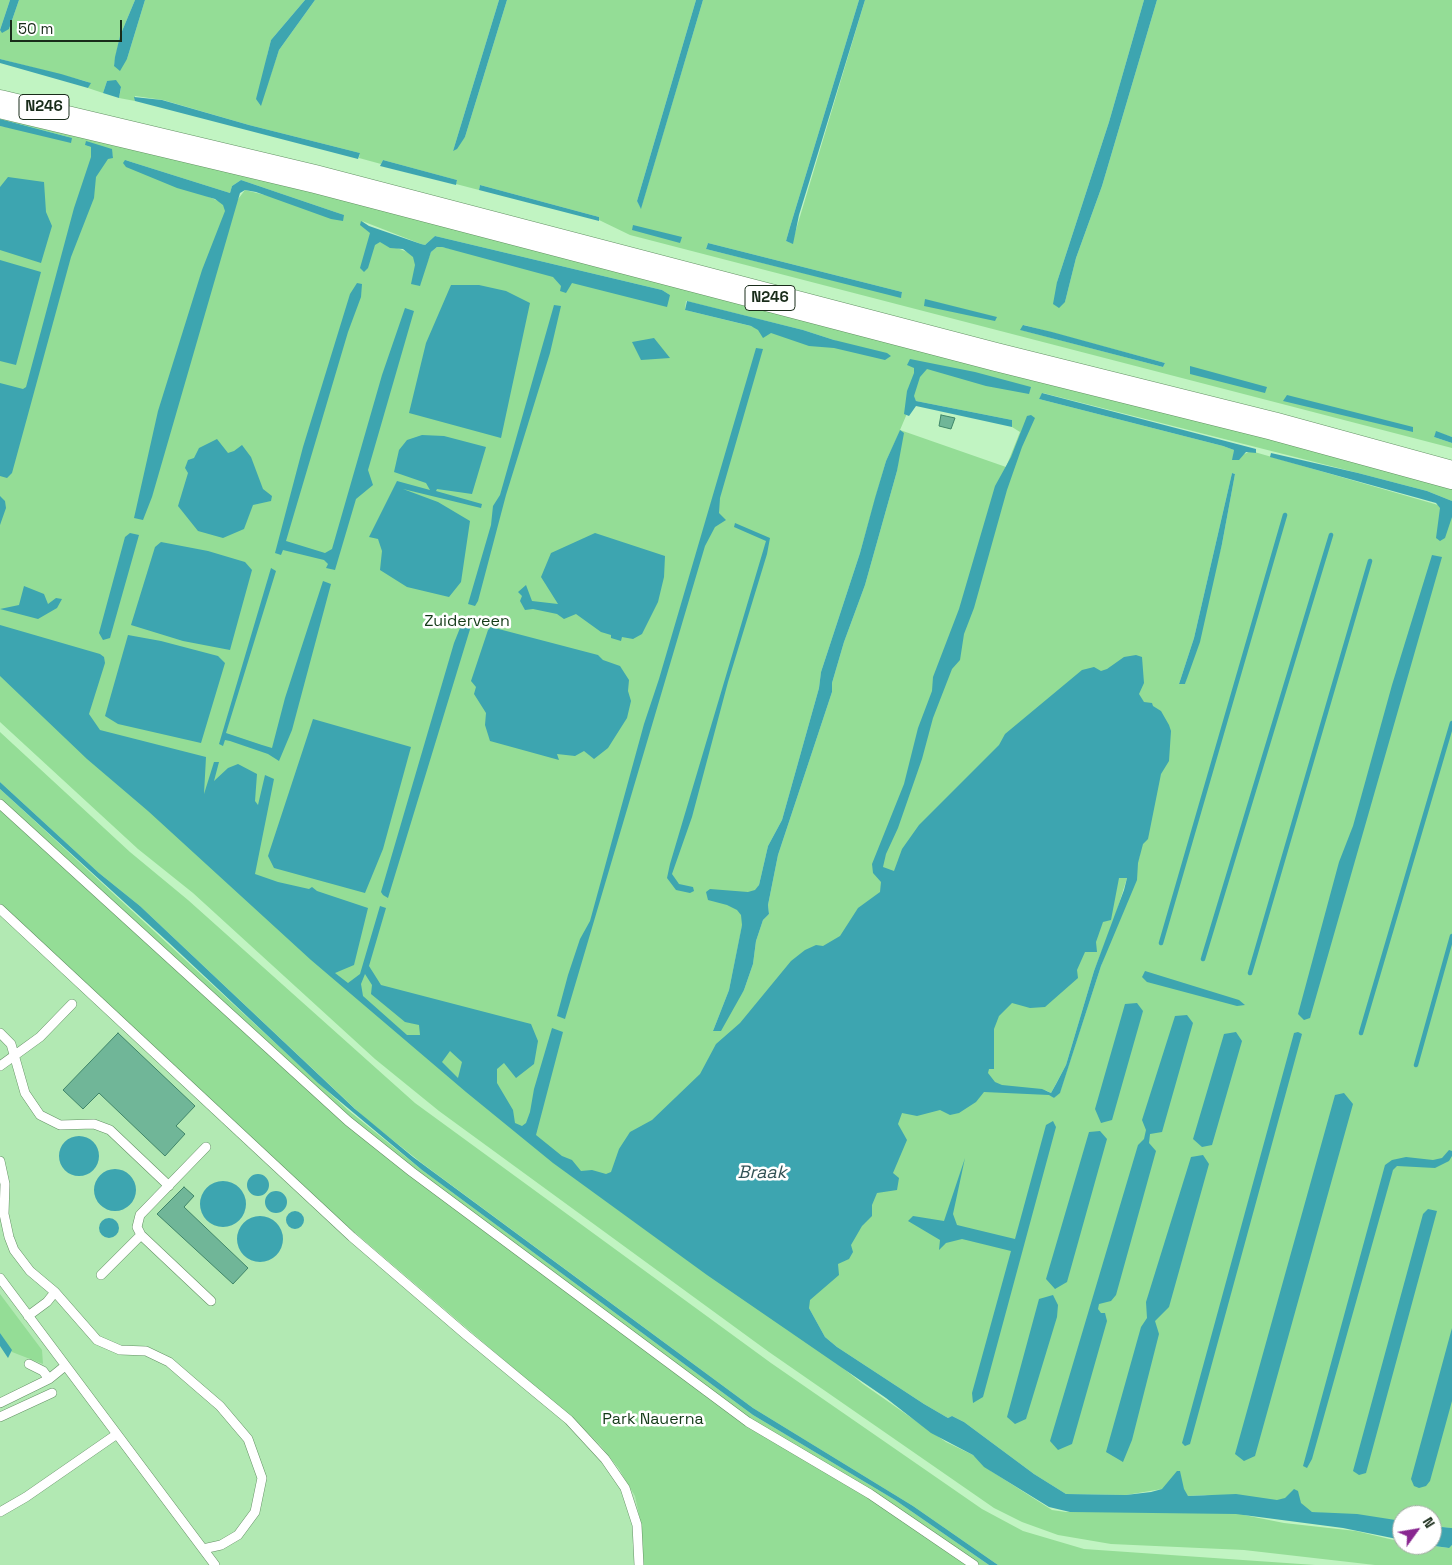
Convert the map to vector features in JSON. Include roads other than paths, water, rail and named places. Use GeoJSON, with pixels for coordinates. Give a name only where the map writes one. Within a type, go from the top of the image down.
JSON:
{"type":"FeatureCollection","features":[{"type":"Feature","properties":{"kind":"main road","name":"N246"},"geometry":{"type":"LineString","coordinates":[[0,90],[88,123]]}},
{"type":"Feature","properties":{"kind":"main road","name":"N246"},"geometry":{"type":"LineString","coordinates":[[0,104],[53,118],[88,123],[334,184],[996,357],[1282,428],[1452,475]]}},
{"type":"Feature","properties":{"kind":"lane"},"geometry":{"type":"LineString","coordinates":[[0,804],[348,1121],[412,1172],[748,1422],[870,1494],[974,1565]]}},
{"type":"Feature","properties":{"kind":"lane"},"geometry":{"type":"LineString","coordinates":[[0,909],[352,1237],[575,1426],[626,1488],[637,1525],[639,1565]]}},
{"type":"Feature","properties":{"kind":"lane"},"geometry":{"type":"LineString","coordinates":[[0,1066],[40,1037],[72,1004]]}},
{"type":"Feature","properties":{"kind":"lane"},"geometry":{"type":"LineString","coordinates":[[0,1033],[10,1044],[25,1093],[40,1116],[60,1125],[88,1124],[103,1126],[110,1130],[169,1186]]}},
{"type":"Feature","properties":{"kind":"lane"},"geometry":{"type":"LineString","coordinates":[[206,1147],[140,1215],[137,1227],[141,1235],[211,1302]]}},
{"type":"Feature","properties":{"kind":"lane"},"geometry":{"type":"LineString","coordinates":[[0,1161],[5,1184],[4,1214],[9,1238],[14,1250],[30,1271],[55,1292],[97,1340],[120,1350],[146,1351],[169,1362],[220,1406],[248,1439],[262,1478],[255,1512],[244,1528],[230,1540],[202,1549]]}},
{"type":"Feature","properties":{"kind":"lane"},"geometry":{"type":"LineString","coordinates":[[101,1275],[141,1235]]}},
{"type":"Feature","properties":{"kind":"lane"},"geometry":{"type":"LineString","coordinates":[[0,1278],[215,1565]]}},
{"type":"Feature","properties":{"kind":"lane"},"geometry":{"type":"LineString","coordinates":[[28,1316],[47,1302],[55,1292]]}},
{"type":"Feature","properties":{"kind":"lane"},"geometry":{"type":"LineString","coordinates":[[29,1364],[43,1371],[49,1379]]}},
{"type":"Feature","properties":{"kind":"lane"},"geometry":{"type":"LineString","coordinates":[[0,1403],[49,1379],[65,1366]]}},
{"type":"Feature","properties":{"kind":"lane"},"geometry":{"type":"LineString","coordinates":[[0,1417],[52,1393]]}},
{"type":"Feature","properties":{"kind":"lane"},"geometry":{"type":"LineString","coordinates":[[1,1510],[117,1434]]}},
{"type":"Feature","properties":{"kind":"water"},"geometry":{"type":"Polygon","coordinates":[[[10,0],[19,0],[9,29],[2,33],[0,30],[10,0]]]}},
{"type":"Feature","properties":{"kind":"water"},"geometry":{"type":"Polygon","coordinates":[[[135,0],[145,0],[127,59],[120,71],[114,66],[115,57],[120,36],[135,0]]]}},
{"type":"Feature","properties":{"kind":"water"},"geometry":{"type":"Polygon","coordinates":[[[305,0],[315,0],[279,50],[261,106],[256,99],[271,40],[305,0]]]}},
{"type":"Feature","properties":{"kind":"water"},"geometry":{"type":"Polygon","coordinates":[[[499,0],[507,0],[465,137],[457,149],[453,151],[499,0]]]}},
{"type":"Feature","properties":{"kind":"water"},"geometry":{"type":"Polygon","coordinates":[[[696,0],[703,0],[641,209],[637,201],[696,0]]]}},
{"type":"Feature","properties":{"kind":"water"},"geometry":{"type":"Polygon","coordinates":[[[859,0],[865,0],[799,215],[793,244],[786,241],[859,0]]]}},
{"type":"Feature","properties":{"kind":"water"},"geometry":{"type":"Polygon","coordinates":[[[1144,0],[1157,0],[1102,186],[1076,258],[1065,302],[1059,308],[1053,304],[1057,282],[1109,122],[1144,0]]]}},
{"type":"Feature","properties":{"kind":"water"},"geometry":{"type":"Polygon","coordinates":[[[0,59],[91,83],[88,88],[0,63],[0,59]]]}},
{"type":"Feature","properties":{"kind":"water"},"geometry":{"type":"Polygon","coordinates":[[[116,80],[121,87],[119,98],[103,93],[107,81],[116,80]]]}},
{"type":"Feature","properties":{"kind":"water"},"geometry":{"type":"Polygon","coordinates":[[[134,97],[162,100],[249,125],[360,153],[358,159],[135,101],[134,97]]]}},
{"type":"Feature","properties":{"kind":"water"},"geometry":{"type":"Polygon","coordinates":[[[0,119],[72,138],[71,143],[0,126],[0,119]]]}},
{"type":"Feature","properties":{"kind":"water"},"geometry":{"type":"Polygon","coordinates":[[[86,141],[112,149],[113,158],[108,159],[96,177],[94,198],[71,257],[12,473],[7,478],[0,476],[0,383],[23,389],[26,387],[74,208],[91,157],[91,147],[85,145],[86,141]]]}},
{"type":"Feature","properties":{"kind":"water"},"geometry":{"type":"Polygon","coordinates":[[[125,160],[230,193],[232,186],[241,180],[344,215],[343,221],[331,219],[256,192],[245,190],[240,193],[152,497],[143,520],[134,518],[158,411],[202,270],[225,211],[223,205],[215,199],[177,188],[126,167],[123,163],[125,160]]]}},
{"type":"Feature","properties":{"kind":"water"},"geometry":{"type":"Polygon","coordinates":[[[383,160],[457,180],[456,185],[380,166],[383,160]]]}},
{"type":"Feature","properties":{"kind":"water"},"geometry":{"type":"Polygon","coordinates":[[[8,177],[44,182],[46,212],[52,226],[41,263],[0,250],[0,187],[8,177]]]}},
{"type":"Feature","properties":{"kind":"water"},"geometry":{"type":"Polygon","coordinates":[[[480,185],[599,217],[599,221],[479,190],[480,185]]]}},
{"type":"Feature","properties":{"kind":"water"},"geometry":{"type":"Polygon","coordinates":[[[361,221],[369,226],[425,245],[435,236],[662,290],[670,295],[667,307],[572,283],[566,293],[560,291],[561,286],[553,277],[442,247],[437,247],[431,252],[420,286],[411,284],[415,265],[413,257],[403,249],[390,248],[380,242],[375,245],[368,268],[364,272],[360,268],[370,233],[360,225],[361,221]]]}},
{"type":"Feature","properties":{"kind":"water"},"geometry":{"type":"Polygon","coordinates":[[[633,225],[682,237],[680,243],[632,230],[633,225]]]}},
{"type":"Feature","properties":{"kind":"water"},"geometry":{"type":"Polygon","coordinates":[[[708,243],[902,292],[901,298],[706,249],[708,243]]]}},
{"type":"Feature","properties":{"kind":"water"},"geometry":{"type":"Polygon","coordinates":[[[0,260],[41,272],[16,365],[0,361],[0,260]]]}},
{"type":"Feature","properties":{"kind":"water"},"geometry":{"type":"Polygon","coordinates":[[[357,283],[362,284],[361,297],[348,332],[286,541],[325,553],[332,549],[382,375],[405,308],[414,311],[368,470],[373,485],[356,499],[335,570],[326,568],[328,564],[324,560],[283,550],[281,555],[275,553],[303,447],[350,294],[357,283]]]}},
{"type":"Feature","properties":{"kind":"water"},"geometry":{"type":"Polygon","coordinates":[[[451,285],[479,285],[506,291],[530,303],[501,438],[409,413],[426,343],[451,285]]]}},
{"type":"Feature","properties":{"kind":"water"},"geometry":{"type":"Polygon","coordinates":[[[925,299],[997,317],[995,321],[924,306],[925,299]]]}},
{"type":"Feature","properties":{"kind":"water"},"geometry":{"type":"Polygon","coordinates":[[[687,301],[803,330],[887,353],[891,356],[885,360],[834,348],[809,346],[771,333],[763,338],[758,330],[751,326],[685,310],[687,301]]]}},
{"type":"Feature","properties":{"kind":"water"},"geometry":{"type":"Polygon","coordinates":[[[554,305],[561,306],[550,353],[506,495],[478,601],[475,606],[468,604],[491,525],[493,506],[500,495],[554,305]]]}},
{"type":"Feature","properties":{"kind":"water"},"geometry":{"type":"Polygon","coordinates":[[[1023,325],[1165,363],[1163,367],[1020,330],[1023,325]]]}},
{"type":"Feature","properties":{"kind":"water"},"geometry":{"type":"Polygon","coordinates":[[[654,338],[670,358],[641,360],[632,342],[654,338]]]}},
{"type":"Feature","properties":{"kind":"water"},"geometry":{"type":"Polygon","coordinates":[[[756,348],[763,349],[720,498],[719,513],[726,520],[715,527],[705,546],[565,1019],[557,1016],[568,975],[580,939],[590,921],[644,724],[659,679],[756,348]]]}},
{"type":"Feature","properties":{"kind":"water"},"geometry":{"type":"Polygon","coordinates":[[[910,359],[975,372],[1031,387],[1029,394],[986,386],[927,369],[920,377],[914,396],[916,401],[1012,420],[1012,427],[916,406],[909,416],[904,414],[907,391],[914,373],[914,368],[907,365],[910,359]]]}},
{"type":"Feature","properties":{"kind":"water"},"geometry":{"type":"Polygon","coordinates":[[[1190,366],[1267,387],[1265,393],[1190,374],[1190,366]]]}},
{"type":"Feature","properties":{"kind":"water"},"geometry":{"type":"Polygon","coordinates":[[[1042,393],[1256,449],[1256,453],[1246,452],[1239,460],[1232,460],[1234,450],[1223,446],[1039,399],[1042,393]]]}},
{"type":"Feature","properties":{"kind":"water"},"geometry":{"type":"Polygon","coordinates":[[[1287,395],[1413,427],[1413,432],[1283,401],[1287,395]]]}},
{"type":"Feature","properties":{"kind":"water","name":"Braak"},"geometry":{"type":"Polygon","coordinates":[[[1031,415],[1035,418],[1022,447],[1007,490],[974,608],[964,634],[960,660],[952,669],[933,718],[922,759],[898,828],[886,854],[883,867],[894,871],[902,849],[919,825],[999,745],[1005,734],[1082,670],[1094,667],[1101,671],[1124,657],[1136,655],[1142,657],[1144,683],[1139,694],[1144,702],[1152,703],[1153,706],[1161,711],[1169,725],[1171,731],[1169,761],[1161,774],[1148,839],[1143,844],[1138,863],[1137,880],[1101,966],[1060,1093],[1054,1098],[1049,1095],[984,1092],[976,1102],[959,1113],[950,1115],[940,1110],[917,1116],[902,1113],[898,1124],[907,1140],[893,1173],[899,1178],[897,1190],[877,1193],[872,1205],[872,1216],[862,1226],[851,1245],[853,1252],[849,1259],[838,1264],[839,1275],[810,1300],[809,1308],[825,1337],[837,1347],[924,1404],[948,1418],[952,1416],[964,1422],[1034,1474],[1066,1494],[1126,1495],[1151,1492],[1162,1489],[1177,1471],[1180,1471],[1184,1489],[1188,1496],[1236,1494],[1277,1500],[1285,1498],[1294,1489],[1298,1491],[1301,1503],[1312,1512],[1357,1514],[1392,1519],[1392,1538],[1343,1528],[1236,1514],[1070,1512],[1049,1507],[984,1467],[973,1455],[931,1433],[886,1398],[707,1275],[553,1163],[466,1092],[311,960],[148,811],[87,759],[0,676],[0,625],[100,654],[104,657],[105,663],[89,714],[100,730],[206,757],[204,794],[214,762],[219,762],[214,781],[228,768],[238,764],[257,774],[255,801],[258,805],[265,775],[274,779],[255,874],[278,882],[309,889],[312,887],[317,891],[368,908],[354,965],[335,973],[348,983],[360,974],[380,906],[386,908],[369,966],[381,985],[531,1024],[538,1041],[534,1064],[516,1078],[504,1063],[497,1069],[497,1083],[513,1110],[515,1123],[522,1126],[526,1123],[530,1112],[534,1089],[552,1028],[563,1032],[536,1135],[562,1156],[572,1160],[581,1171],[592,1170],[606,1174],[611,1172],[619,1149],[630,1132],[652,1120],[700,1074],[716,1044],[740,1023],[791,961],[805,950],[816,945],[823,946],[840,936],[858,908],[880,892],[881,882],[873,873],[872,864],[904,784],[918,728],[932,691],[933,677],[959,609],[995,486],[1011,457],[1027,416],[1031,415]],[[1119,878],[1111,920],[1103,922],[1096,942],[1097,952],[1085,952],[1077,970],[1078,978],[1045,1007],[1030,1008],[1012,1003],[999,1016],[994,1029],[994,1069],[989,1069],[988,1073],[995,1082],[1002,1085],[1042,1089],[1051,1093],[1066,1065],[1094,971],[1127,878],[1119,878]],[[365,974],[361,984],[363,996],[407,1035],[420,1035],[419,1025],[405,1022],[371,994],[372,985],[365,974]],[[450,1051],[442,1062],[458,1078],[462,1062],[450,1051]]]}},
{"type":"Feature","properties":{"kind":"water"},"geometry":{"type":"Polygon","coordinates":[[[900,430],[904,433],[897,471],[865,585],[844,642],[832,683],[832,692],[778,855],[768,905],[769,914],[763,920],[756,941],[753,964],[744,990],[721,1031],[713,1031],[729,990],[742,925],[741,915],[737,910],[708,900],[706,892],[710,889],[748,892],[755,890],[759,885],[768,846],[782,820],[819,688],[821,672],[860,553],[886,461],[900,430]]]}},
{"type":"Feature","properties":{"kind":"water"},"geometry":{"type":"Polygon","coordinates":[[[1436,431],[1452,437],[1452,443],[1434,437],[1436,431]]]}},
{"type":"Feature","properties":{"kind":"water"},"geometry":{"type":"Polygon","coordinates":[[[422,435],[444,436],[486,447],[472,494],[437,489],[436,491],[482,504],[481,508],[403,489],[438,502],[470,521],[461,582],[449,597],[407,587],[380,570],[382,551],[378,539],[369,537],[397,481],[430,490],[426,483],[394,472],[399,450],[407,440],[422,435]]]}},
{"type":"Feature","properties":{"kind":"water"},"geometry":{"type":"Polygon","coordinates":[[[217,439],[228,453],[242,445],[251,457],[263,489],[272,496],[271,501],[253,505],[244,529],[223,538],[198,531],[178,506],[188,473],[185,468],[188,460],[194,458],[199,448],[217,439]]]}},
{"type":"Feature","properties":{"kind":"water"},"geometry":{"type":"Polygon","coordinates":[[[1271,453],[1427,491],[1452,501],[1452,517],[1445,538],[1440,541],[1436,538],[1440,508],[1436,503],[1270,457],[1271,453]]]}},
{"type":"Feature","properties":{"kind":"water"},"geometry":{"type":"Polygon","coordinates":[[[1232,473],[1235,474],[1222,544],[1200,642],[1185,684],[1179,684],[1194,638],[1232,473]]]}},
{"type":"Feature","properties":{"kind":"water"},"geometry":{"type":"Polygon","coordinates":[[[0,496],[5,501],[6,508],[0,525],[0,496]]]}},
{"type":"Feature","properties":{"kind":"water"},"geometry":{"type":"Polygon","coordinates":[[[735,523],[770,538],[767,554],[728,682],[692,817],[672,874],[679,884],[693,887],[694,891],[690,893],[676,890],[667,878],[670,864],[766,541],[734,527],[735,523]]]}},
{"type":"Feature","properties":{"kind":"water"},"geometry":{"type":"Polygon","coordinates":[[[130,533],[139,535],[110,638],[103,640],[99,633],[125,537],[130,533]]]}},
{"type":"Feature","properties":{"kind":"water"},"geometry":{"type":"Polygon","coordinates":[[[595,533],[665,556],[664,577],[658,602],[642,634],[633,639],[622,637],[621,641],[611,638],[611,635],[601,632],[576,614],[564,619],[557,614],[533,609],[525,610],[520,601],[522,596],[518,592],[526,585],[532,601],[558,604],[541,577],[551,553],[595,533]]]}},
{"type":"Feature","properties":{"kind":"water"},"geometry":{"type":"Polygon","coordinates":[[[161,542],[208,551],[245,562],[252,570],[230,650],[183,641],[131,625],[155,547],[161,542]]]}},
{"type":"Feature","properties":{"kind":"water"},"geometry":{"type":"Polygon","coordinates":[[[1432,555],[1442,557],[1310,1018],[1304,1020],[1298,1014],[1339,862],[1353,826],[1392,685],[1432,555]]]}},
{"type":"Feature","properties":{"kind":"water"},"geometry":{"type":"Polygon","coordinates":[[[271,568],[276,571],[226,733],[272,748],[285,698],[323,581],[331,584],[292,730],[279,761],[268,754],[230,741],[225,740],[223,746],[219,744],[271,568]]]}},
{"type":"Feature","properties":{"kind":"water"},"geometry":{"type":"Polygon","coordinates":[[[24,586],[44,594],[48,604],[56,598],[62,599],[57,608],[38,619],[0,609],[19,605],[24,586]]]}},
{"type":"Feature","properties":{"kind":"water"},"geometry":{"type":"Polygon","coordinates":[[[464,618],[472,622],[471,626],[388,898],[381,892],[454,643],[464,618]]]}},
{"type":"Feature","properties":{"kind":"water"},"geometry":{"type":"Polygon","coordinates":[[[491,627],[598,655],[603,660],[620,666],[629,680],[628,691],[631,701],[627,718],[608,748],[594,759],[584,751],[575,756],[557,754],[559,760],[490,741],[485,725],[486,713],[474,694],[476,687],[471,681],[488,630],[491,627]]]}},
{"type":"Feature","properties":{"kind":"water"},"geometry":{"type":"Polygon","coordinates":[[[128,635],[161,641],[218,656],[225,663],[201,743],[118,724],[105,716],[128,635]]]}},
{"type":"Feature","properties":{"kind":"water"},"geometry":{"type":"Polygon","coordinates":[[[313,719],[411,747],[383,849],[365,893],[274,868],[268,856],[313,719]]]}},
{"type":"Feature","properties":{"kind":"water"},"geometry":{"type":"Polygon","coordinates":[[[0,782],[99,873],[140,906],[355,1109],[413,1157],[753,1408],[913,1506],[998,1565],[989,1565],[895,1500],[753,1415],[422,1170],[318,1083],[167,941],[0,789],[0,782]]]}},
{"type":"Feature","properties":{"kind":"water"},"geometry":{"type":"Polygon","coordinates":[[[1145,971],[1239,1000],[1245,1005],[1237,1006],[1147,982],[1142,977],[1145,971]]]}},
{"type":"Feature","properties":{"kind":"water"},"geometry":{"type":"Polygon","coordinates":[[[1137,1003],[1143,1011],[1112,1120],[1101,1123],[1095,1109],[1125,1004],[1137,1003]]]}},
{"type":"Feature","properties":{"kind":"water"},"geometry":{"type":"Polygon","coordinates":[[[1187,1015],[1193,1023],[1162,1132],[1150,1134],[1149,1143],[1156,1151],[1116,1295],[1111,1301],[1099,1304],[1098,1309],[1101,1313],[1105,1313],[1107,1321],[1072,1444],[1058,1450],[1050,1441],[1138,1145],[1144,1139],[1146,1130],[1142,1120],[1175,1016],[1187,1015]]]}},
{"type":"Feature","properties":{"kind":"water"},"geometry":{"type":"Polygon","coordinates":[[[1236,1032],[1242,1041],[1212,1145],[1202,1147],[1193,1139],[1224,1034],[1236,1032]]]}},
{"type":"Feature","properties":{"kind":"water"},"geometry":{"type":"Polygon","coordinates":[[[1294,1033],[1302,1034],[1190,1444],[1185,1446],[1182,1443],[1294,1033]]]}},
{"type":"Feature","properties":{"kind":"water"},"geometry":{"type":"Polygon","coordinates":[[[1344,1093],[1353,1104],[1255,1456],[1244,1461],[1235,1454],[1335,1095],[1344,1093]]]}},
{"type":"Feature","properties":{"kind":"water"},"geometry":{"type":"Polygon","coordinates":[[[1053,1121],[1056,1127],[983,1397],[973,1403],[972,1393],[1011,1251],[962,1239],[946,1243],[939,1250],[940,1240],[908,1221],[913,1216],[944,1221],[965,1158],[953,1214],[957,1225],[1015,1239],[1046,1125],[1053,1121]]]}},
{"type":"Feature","properties":{"kind":"water"},"geometry":{"type":"Polygon","coordinates":[[[1100,1131],[1107,1139],[1067,1282],[1055,1289],[1046,1279],[1089,1132],[1100,1131]]]}},
{"type":"Feature","properties":{"kind":"water"},"geometry":{"type":"Polygon","coordinates":[[[79,1136],[93,1142],[99,1156],[93,1170],[79,1176],[65,1170],[59,1156],[65,1142],[79,1136]]]}},
{"type":"Feature","properties":{"kind":"water"},"geometry":{"type":"Polygon","coordinates":[[[1449,1150],[1452,1151],[1452,1156],[1449,1161],[1435,1168],[1397,1166],[1393,1170],[1312,1459],[1307,1468],[1303,1466],[1385,1165],[1392,1160],[1406,1157],[1433,1160],[1442,1158],[1449,1150]]]}},
{"type":"Feature","properties":{"kind":"water"},"geometry":{"type":"Polygon","coordinates":[[[1203,1155],[1209,1164],[1169,1307],[1155,1321],[1159,1334],[1132,1440],[1123,1462],[1106,1452],[1141,1327],[1147,1318],[1146,1302],[1191,1157],[1203,1155]]]}},
{"type":"Feature","properties":{"kind":"water"},"geometry":{"type":"Polygon","coordinates":[[[119,1169],[127,1172],[133,1178],[136,1190],[133,1202],[127,1208],[111,1211],[103,1208],[97,1202],[94,1186],[97,1178],[103,1172],[119,1169]]]}},
{"type":"Feature","properties":{"kind":"water"},"geometry":{"type":"Polygon","coordinates":[[[258,1174],[266,1177],[269,1185],[266,1193],[258,1196],[250,1193],[247,1185],[250,1177],[258,1174]]]}},
{"type":"Feature","properties":{"kind":"water"},"geometry":{"type":"Polygon","coordinates":[[[228,1181],[240,1187],[245,1195],[245,1213],[240,1221],[232,1226],[218,1227],[206,1221],[201,1213],[200,1199],[206,1187],[214,1182],[228,1181]]]}},
{"type":"Feature","properties":{"kind":"water"},"geometry":{"type":"Polygon","coordinates":[[[276,1191],[284,1194],[287,1202],[284,1210],[276,1213],[268,1210],[265,1202],[268,1194],[276,1191]]]}},
{"type":"Feature","properties":{"kind":"water"},"geometry":{"type":"Polygon","coordinates":[[[1428,1209],[1437,1211],[1366,1473],[1359,1475],[1353,1471],[1423,1214],[1428,1209]]]}},
{"type":"Feature","properties":{"kind":"water"},"geometry":{"type":"Polygon","coordinates":[[[295,1211],[301,1214],[304,1220],[301,1226],[295,1229],[289,1226],[286,1220],[289,1214],[295,1211]]]}},
{"type":"Feature","properties":{"kind":"water"},"geometry":{"type":"Polygon","coordinates":[[[260,1216],[273,1220],[279,1226],[283,1239],[279,1252],[273,1258],[260,1262],[247,1258],[241,1252],[237,1239],[241,1226],[247,1220],[260,1216]]]}},
{"type":"Feature","properties":{"kind":"water"},"geometry":{"type":"Polygon","coordinates":[[[109,1218],[116,1221],[119,1228],[116,1235],[109,1238],[102,1235],[99,1228],[102,1221],[109,1218]]]}},
{"type":"Feature","properties":{"kind":"water"},"geometry":{"type":"Polygon","coordinates":[[[1053,1295],[1058,1305],[1057,1317],[1026,1419],[1015,1424],[1007,1417],[1039,1299],[1053,1295]]]}},
{"type":"Feature","properties":{"kind":"water"},"geometry":{"type":"Polygon","coordinates":[[[1452,1328],[1452,1401],[1430,1481],[1426,1486],[1419,1488],[1414,1486],[1411,1479],[1452,1328]]]}},
{"type":"Feature","properties":{"kind":"water"},"geometry":{"type":"Polygon","coordinates":[[[0,1333],[12,1350],[8,1358],[0,1346],[0,1333]]]}},
{"type":"Feature","properties":{"kind":"water"},"geometry":{"type":"Polygon","coordinates":[[[1442,1527],[1452,1528],[1452,1545],[1449,1548],[1442,1547],[1442,1527]]]}},
{"type":"Feature","properties":{"kind":"waterway"},"geometry":{"type":"LineString","coordinates":[[1161,943],[1285,515]]}},
{"type":"Feature","properties":{"kind":"waterway"},"geometry":{"type":"LineString","coordinates":[[1203,959],[1331,535]]}},
{"type":"Feature","properties":{"kind":"waterway"},"geometry":{"type":"LineString","coordinates":[[1250,973],[1370,561]]}},
{"type":"Feature","properties":{"kind":"waterway"},"geometry":{"type":"LineString","coordinates":[[1361,1033],[1452,723]]}},
{"type":"Feature","properties":{"kind":"waterway"},"geometry":{"type":"LineString","coordinates":[[1416,1065],[1452,936]]}},
{"type":"Feature","properties":{"kind":"park label","name":"Zuiderveen"},"geometry":{"type":"Point","coordinates":[467,622]}},
{"type":"Feature","properties":{"kind":"park label","name":"Park Nauerna"},"geometry":{"type":"Point","coordinates":[653,1420]}}]}
